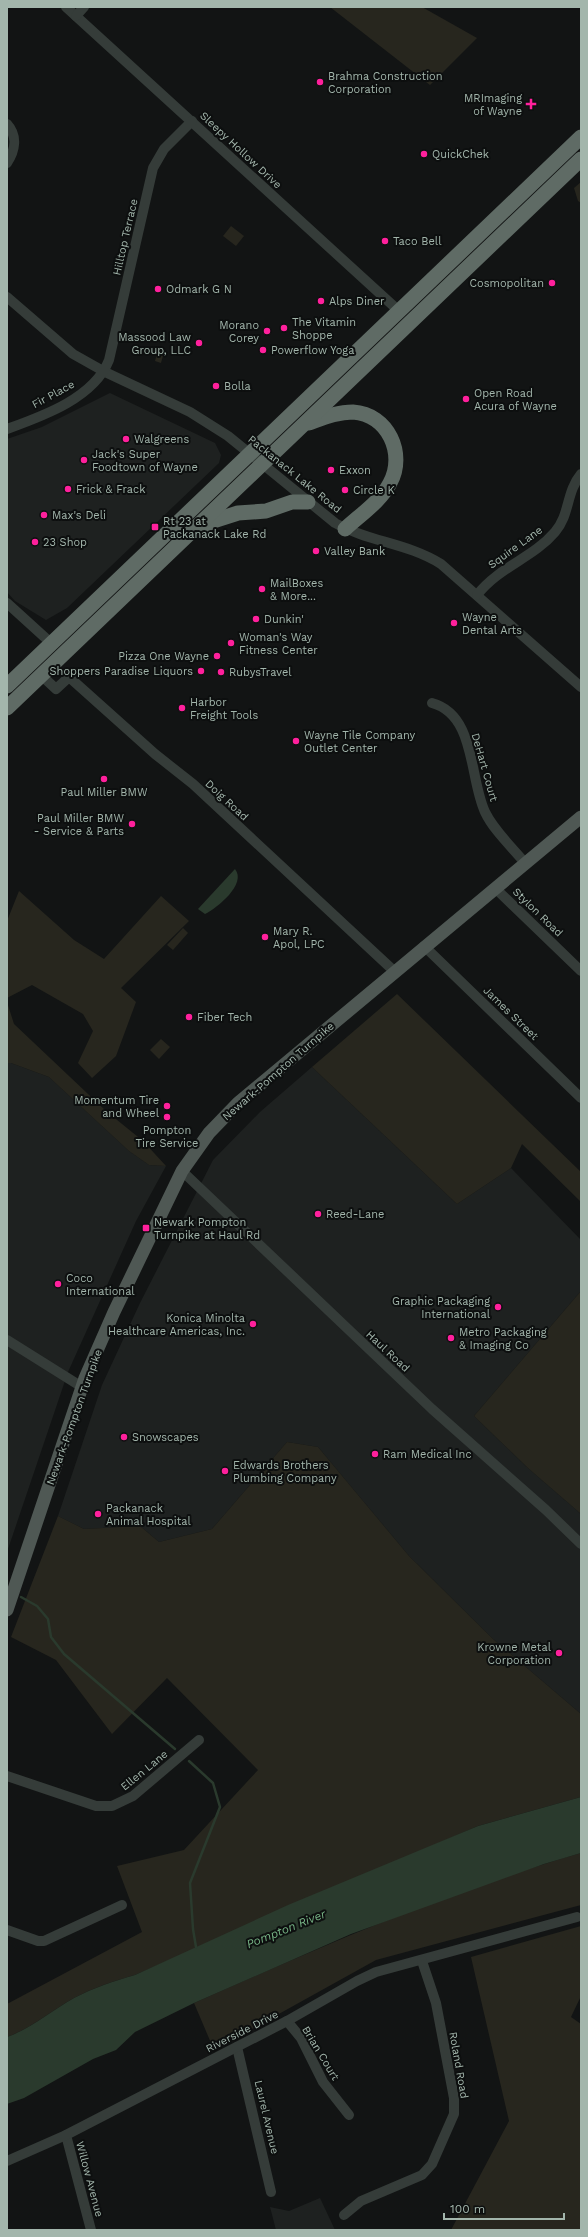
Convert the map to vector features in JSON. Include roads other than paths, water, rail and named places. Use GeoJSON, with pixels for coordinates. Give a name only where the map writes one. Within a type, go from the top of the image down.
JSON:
{"type":"FeatureCollection","features":[{"type":"Feature","properties":{"kind":"highway"},"geometry":{"type":"LineString","coordinates":[[7,686],[581,137]]}},
{"type":"Feature","properties":{"kind":"highway"},"geometry":{"type":"LineString","coordinates":[[7,708],[581,159]]}},
{"type":"Feature","properties":{"kind":"highway"},"geometry":{"type":"LineString","coordinates":[[304,425],[336,413],[358,413],[371,418],[382,426],[394,445],[396,465],[390,484],[345,529]]}},
{"type":"Feature","properties":{"kind":"highway"},"geometry":{"type":"LineString","coordinates":[[182,540],[213,522],[238,513],[266,511],[292,502],[308,502]]}},
{"type":"Feature","properties":{"kind":"main road","name":"Newark-Pompton Turnpike"},"geometry":{"type":"LineString","coordinates":[[7,1610],[82,1387],[114,1312],[182,1171],[209,1134],[238,1103],[394,971],[581,817]]}},
{"type":"Feature","properties":{"kind":"street","name":"Sleepy Hollow Drive"},"geometry":{"type":"LineString","coordinates":[[66,7],[399,311]]}},
{"type":"Feature","properties":{"kind":"street"},"geometry":{"type":"LineString","coordinates":[[76,16],[84,7]]}},
{"type":"Feature","properties":{"kind":"street","name":"Hilltop Terrace"},"geometry":{"type":"LineString","coordinates":[[105,372],[110,360],[153,168],[164,149],[192,121]]}},
{"type":"Feature","properties":{"kind":"street"},"geometry":{"type":"LineString","coordinates":[[7,124],[14,134],[14,149],[7,163]]}},
{"type":"Feature","properties":{"kind":"street","name":"Packanack Lake Road"},"geometry":{"type":"LineString","coordinates":[[7,297],[73,354],[105,372],[204,420],[250,453],[308,502],[345,529],[365,537],[420,551],[441,564],[581,687]]}},
{"type":"Feature","properties":{"kind":"street","name":"Fir Place"},"geometry":{"type":"LineString","coordinates":[[7,429],[73,398],[96,383],[105,372]]}},
{"type":"Feature","properties":{"kind":"street","name":"Squire Lane"},"geometry":{"type":"LineString","coordinates":[[477,595],[492,578],[505,567],[533,551],[555,533],[566,516],[570,492],[581,474]]}},
{"type":"Feature","properties":{"kind":"street"},"geometry":{"type":"LineString","coordinates":[[7,603],[51,643]]}},
{"type":"Feature","properties":{"kind":"street","name":"Doig Road"},"geometry":{"type":"LineString","coordinates":[[41,676],[56,689],[69,677],[155,754],[188,780],[394,971]]}},
{"type":"Feature","properties":{"kind":"street","name":"DeHart Court"},"geometry":{"type":"LineString","coordinates":[[432,703],[442,705],[450,712],[462,730],[486,813],[525,863]]}},
{"type":"Feature","properties":{"kind":"street","name":"Stylon Road"},"geometry":{"type":"LineString","coordinates":[[495,888],[581,971]]}},
{"type":"Feature","properties":{"kind":"street","name":"James Street"},"geometry":{"type":"LineString","coordinates":[[424,946],[581,1098]]}},
{"type":"Feature","properties":{"kind":"street","name":"Haul Road"},"geometry":{"type":"LineString","coordinates":[[182,1171],[432,1409],[546,1510],[581,1544]]}},
{"type":"Feature","properties":{"kind":"street"},"geometry":{"type":"LineString","coordinates":[[7,1340],[82,1387]]}},
{"type":"Feature","properties":{"kind":"street","name":"Ellen Lane"},"geometry":{"type":"LineString","coordinates":[[7,1776],[96,1806],[112,1806],[133,1796],[199,1740]]}},
{"type":"Feature","properties":{"kind":"street"},"geometry":{"type":"LineString","coordinates":[[7,1930],[38,1941],[44,1941],[122,1906]]}},
{"type":"Feature","properties":{"kind":"street","name":"Riverside Drive"},"geometry":{"type":"LineString","coordinates":[[7,2161],[66,2135],[287,2022],[363,1978],[397,1966],[422,1961],[577,1917]]}},
{"type":"Feature","properties":{"kind":"street","name":"Roland Road"},"geometry":{"type":"LineString","coordinates":[[344,2215],[361,2201],[422,2175],[432,2164],[454,2114],[454,2098],[436,2003],[422,1961]]}},
{"type":"Feature","properties":{"kind":"street","name":"Brian Court"},"geometry":{"type":"LineString","coordinates":[[287,2022],[301,2038],[323,2082],[349,2115]]}},
{"type":"Feature","properties":{"kind":"street","name":"Laurel Avenue"},"geometry":{"type":"LineString","coordinates":[[238,2047],[271,2192]]}},
{"type":"Feature","properties":{"kind":"street","name":"Willow Avenue"},"geometry":{"type":"LineString","coordinates":[[66,2135],[91,2230]]}},
{"type":"Feature","properties":{"kind":"water"},"geometry":{"type":"Polygon","coordinates":[[[235,869],[238,875],[237,882],[229,895],[216,907],[205,914],[198,909],[235,869]]]}},
{"type":"Feature","properties":{"kind":"water","name":"Pompton River"},"geometry":{"type":"Polygon","coordinates":[[[581,1797],[581,1853],[544,1864],[351,1934],[194,2003],[135,2032],[116,2050],[93,2059],[24,2098],[7,2104],[7,2037],[33,2024],[74,1998],[104,1985],[135,1975],[288,1905],[478,1826],[581,1797]]]}},
{"type":"Feature","properties":{"kind":"waterway"},"geometry":{"type":"LineString","coordinates":[[21,1597],[37,1606],[48,1619],[51,1637],[64,1654],[175,1749]]}},
{"type":"Feature","properties":{"kind":"waterway"},"geometry":{"type":"LineString","coordinates":[[189,1761],[213,1783],[220,1807],[190,1883],[193,1929],[196,1947]]}},
{"type":"Feature","properties":{"kind":"place","name":"Brahma Construction Corporation"},"geometry":{"type":"Point","coordinates":[320,82]}},
{"type":"Feature","properties":{"kind":"place","name":"MRImaging of Wayne"},"geometry":{"type":"Point","coordinates":[531,104]}},
{"type":"Feature","properties":{"kind":"place","name":"QuickChek"},"geometry":{"type":"Point","coordinates":[424,154]}},
{"type":"Feature","properties":{"kind":"place","name":"Taco Bell"},"geometry":{"type":"Point","coordinates":[385,241]}},
{"type":"Feature","properties":{"kind":"place","name":"Cosmopolitan"},"geometry":{"type":"Point","coordinates":[552,283]}},
{"type":"Feature","properties":{"kind":"place","name":"Odmark G N"},"geometry":{"type":"Point","coordinates":[158,289]}},
{"type":"Feature","properties":{"kind":"place","name":"Alps Diner"},"geometry":{"type":"Point","coordinates":[321,301]}},
{"type":"Feature","properties":{"kind":"place","name":"The Vitamin Shoppe"},"geometry":{"type":"Point","coordinates":[284,328]}},
{"type":"Feature","properties":{"kind":"place","name":"Morano Corey"},"geometry":{"type":"Point","coordinates":[267,331]}},
{"type":"Feature","properties":{"kind":"place","name":"Massood Law Group, LLC"},"geometry":{"type":"Point","coordinates":[199,343]}},
{"type":"Feature","properties":{"kind":"place","name":"Powerflow Yoga"},"geometry":{"type":"Point","coordinates":[263,350]}},
{"type":"Feature","properties":{"kind":"place","name":"Bolla"},"geometry":{"type":"Point","coordinates":[216,386]}},
{"type":"Feature","properties":{"kind":"place","name":"Open Road Acura of Wayne"},"geometry":{"type":"Point","coordinates":[466,399]}},
{"type":"Feature","properties":{"kind":"place","name":"Walgreens"},"geometry":{"type":"Point","coordinates":[126,439]}},
{"type":"Feature","properties":{"kind":"place","name":"Jack's Super Foodtown of Wayne"},"geometry":{"type":"Point","coordinates":[84,460]}},
{"type":"Feature","properties":{"kind":"place","name":"Exxon"},"geometry":{"type":"Point","coordinates":[331,470]}},
{"type":"Feature","properties":{"kind":"place","name":"Frick & Frack"},"geometry":{"type":"Point","coordinates":[68,489]}},
{"type":"Feature","properties":{"kind":"place","name":"Circle K"},"geometry":{"type":"Point","coordinates":[345,490]}},
{"type":"Feature","properties":{"kind":"place","name":"Max's Deli"},"geometry":{"type":"Point","coordinates":[44,515]}},
{"type":"Feature","properties":{"kind":"place","name":"Rt 23 at Packanack Lake Rd"},"geometry":{"type":"Point","coordinates":[155,527]}},
{"type":"Feature","properties":{"kind":"place","name":"23 Shop"},"geometry":{"type":"Point","coordinates":[35,542]}},
{"type":"Feature","properties":{"kind":"place","name":"Valley Bank"},"geometry":{"type":"Point","coordinates":[316,551]}},
{"type":"Feature","properties":{"kind":"place","name":"MailBoxes & More..."},"geometry":{"type":"Point","coordinates":[262,589]}},
{"type":"Feature","properties":{"kind":"place","name":"Dunkin'"},"geometry":{"type":"Point","coordinates":[256,619]}},
{"type":"Feature","properties":{"kind":"place","name":"Wayne Dental Arts"},"geometry":{"type":"Point","coordinates":[454,623]}},
{"type":"Feature","properties":{"kind":"place","name":"Woman's Way Fitness Center"},"geometry":{"type":"Point","coordinates":[231,643]}},
{"type":"Feature","properties":{"kind":"place","name":"Pizza One Wayne"},"geometry":{"type":"Point","coordinates":[217,656]}},
{"type":"Feature","properties":{"kind":"place","name":"Shoppers Paradise Liquors"},"geometry":{"type":"Point","coordinates":[201,671]}},
{"type":"Feature","properties":{"kind":"place","name":"RubysTravel"},"geometry":{"type":"Point","coordinates":[221,672]}},
{"type":"Feature","properties":{"kind":"place","name":"Harbor Freight Tools"},"geometry":{"type":"Point","coordinates":[182,708]}},
{"type":"Feature","properties":{"kind":"place","name":"Wayne Tile Company Outlet Center"},"geometry":{"type":"Point","coordinates":[296,741]}},
{"type":"Feature","properties":{"kind":"place","name":"Paul Miller BMW"},"geometry":{"type":"Point","coordinates":[104,779]}},
{"type":"Feature","properties":{"kind":"place","name":"Paul Miller BMW - Service & Parts"},"geometry":{"type":"Point","coordinates":[132,824]}},
{"type":"Feature","properties":{"kind":"place","name":"Mary R. Apol, LPC"},"geometry":{"type":"Point","coordinates":[265,937]}},
{"type":"Feature","properties":{"kind":"place","name":"Fiber Tech"},"geometry":{"type":"Point","coordinates":[189,1017]}},
{"type":"Feature","properties":{"kind":"place","name":"Momentum Tire and Wheel"},"geometry":{"type":"Point","coordinates":[167,1106]}},
{"type":"Feature","properties":{"kind":"place","name":"Pompton Tire Service"},"geometry":{"type":"Point","coordinates":[167,1117]}},
{"type":"Feature","properties":{"kind":"place","name":"Reed-Lane"},"geometry":{"type":"Point","coordinates":[318,1214]}},
{"type":"Feature","properties":{"kind":"place","name":"Newark Pompton Turnpike at Haul Rd"},"geometry":{"type":"Point","coordinates":[146,1228]}},
{"type":"Feature","properties":{"kind":"place","name":"Coco International"},"geometry":{"type":"Point","coordinates":[58,1284]}},
{"type":"Feature","properties":{"kind":"place","name":"Graphic Packaging International"},"geometry":{"type":"Point","coordinates":[498,1307]}},
{"type":"Feature","properties":{"kind":"place","name":"Konica Minolta Healthcare Americas, Inc."},"geometry":{"type":"Point","coordinates":[253,1324]}},
{"type":"Feature","properties":{"kind":"place","name":"Metro Packaging & Imaging Co"},"geometry":{"type":"Point","coordinates":[451,1338]}},
{"type":"Feature","properties":{"kind":"place","name":"Snowscapes"},"geometry":{"type":"Point","coordinates":[124,1437]}},
{"type":"Feature","properties":{"kind":"place","name":"Ram Medical Inc"},"geometry":{"type":"Point","coordinates":[375,1454]}},
{"type":"Feature","properties":{"kind":"place","name":"Edwards Brothers Plumbing Company"},"geometry":{"type":"Point","coordinates":[225,1471]}},
{"type":"Feature","properties":{"kind":"place","name":"Packanack Animal Hospital"},"geometry":{"type":"Point","coordinates":[98,1514]}},
{"type":"Feature","properties":{"kind":"place","name":"Krowne Metal Corporation"},"geometry":{"type":"Point","coordinates":[559,1653]}}]}
